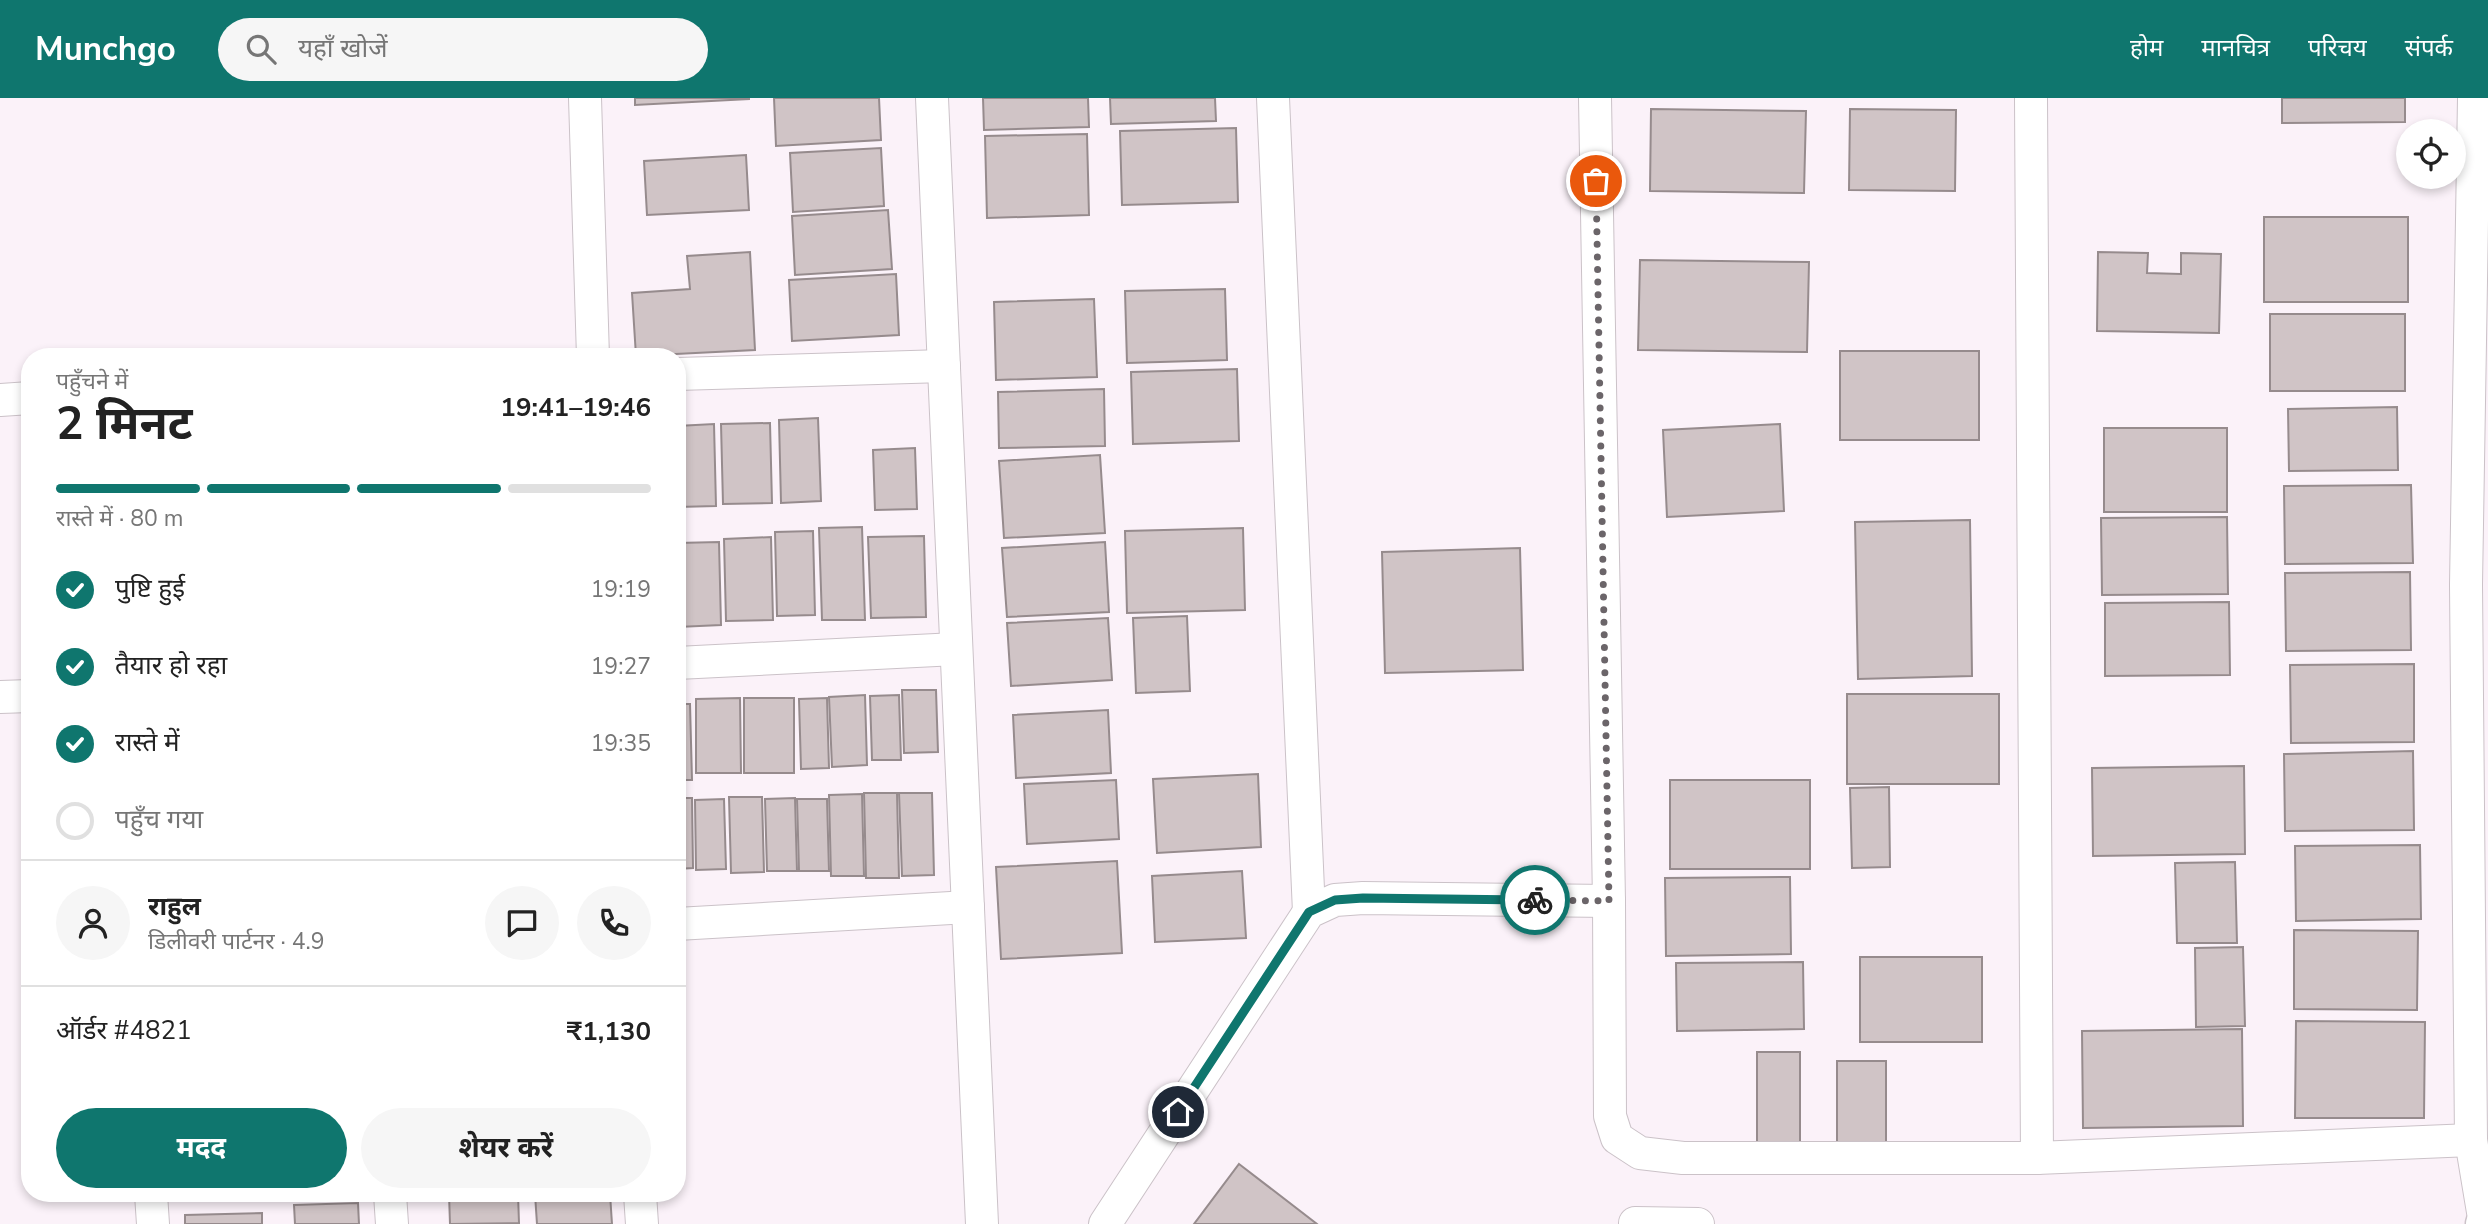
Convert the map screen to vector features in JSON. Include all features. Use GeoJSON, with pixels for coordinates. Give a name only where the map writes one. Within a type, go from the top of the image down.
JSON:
{"type":"FeatureCollection","features":[{"type":"Feature","properties":{"kind":"street"},"geometry":{"type":"LineString","coordinates":[[585,98],[593,348]]}},
{"type":"Feature","properties":{"kind":"street"},"geometry":{"type":"LineString","coordinates":[[932,98],[982,1224]]}},
{"type":"Feature","properties":{"kind":"street"},"geometry":{"type":"LineString","coordinates":[[1273,98],[1309,912]]}},
{"type":"Feature","properties":{"kind":"street"},"geometry":{"type":"LineString","coordinates":[[1595,98],[1609,901],[1610,1116],[1617,1138],[1640,1153],[1683,1158],[2037,1158],[2471,1140]]}},
{"type":"Feature","properties":{"kind":"street"},"geometry":{"type":"LineString","coordinates":[[2031,98],[2037,1158]]}},
{"type":"Feature","properties":{"kind":"street"},"geometry":{"type":"LineString","coordinates":[[2474,98],[2479,1074],[2471,1140],[2486,1223]]}},
{"type":"Feature","properties":{"kind":"street"},"geometry":{"type":"LineString","coordinates":[[686,374],[944,366]]}},
{"type":"Feature","properties":{"kind":"street"},"geometry":{"type":"LineString","coordinates":[[0,400],[21,399]]}},
{"type":"Feature","properties":{"kind":"street"},"geometry":{"type":"LineString","coordinates":[[686,663],[956,649]]}},
{"type":"Feature","properties":{"kind":"street"},"geometry":{"type":"LineString","coordinates":[[0,697],[21,696]]}},
{"type":"Feature","properties":{"kind":"street"},"geometry":{"type":"LineString","coordinates":[[1105,1224],[1309,912],[1335,900],[1363,898],[1609,901]]}},
{"type":"Feature","properties":{"kind":"street"},"geometry":{"type":"LineString","coordinates":[[686,923],[968,907]]}},
{"type":"Feature","properties":{"kind":"street"},"geometry":{"type":"LineString","coordinates":[[152,1202],[153,1224]]}},
{"type":"Feature","properties":{"kind":"street"},"geometry":{"type":"LineString","coordinates":[[391,1202],[392,1224]]}},
{"type":"Feature","properties":{"kind":"street"},"geometry":{"type":"LineString","coordinates":[[641,1202],[642,1224]]}},
{"type":"Feature","properties":{"kind":"street"},"geometry":{"type":"LineString","coordinates":[[1635,1223],[1698,1224]]}},
{"type":"Feature","properties":{"kind":"building"},"geometry":{"type":"Polygon","coordinates":[[[635,98],[749,98],[749,99],[635,105],[635,98]]]}},
{"type":"Feature","properties":{"kind":"building"},"geometry":{"type":"Polygon","coordinates":[[[774,98],[879,98],[881,140],[776,146],[774,98]]]}},
{"type":"Feature","properties":{"kind":"building"},"geometry":{"type":"Polygon","coordinates":[[[983,98],[1088,98],[1089,127],[984,130],[983,98]]]}},
{"type":"Feature","properties":{"kind":"building"},"geometry":{"type":"Polygon","coordinates":[[[1110,98],[1215,98],[1216,121],[1111,124],[1110,98]]]}},
{"type":"Feature","properties":{"kind":"building"},"geometry":{"type":"Polygon","coordinates":[[[2282,98],[2405,98],[2405,119],[2396,119],[2396,122],[2282,123],[2282,98]]]}},
{"type":"Feature","properties":{"kind":"building"},"geometry":{"type":"Polygon","coordinates":[[[1651,109],[1806,111],[1804,193],[1650,191],[1651,109]]]}},
{"type":"Feature","properties":{"kind":"building"},"geometry":{"type":"Polygon","coordinates":[[[1850,109],[1956,110],[1955,191],[1849,190],[1850,109]]]}},
{"type":"Feature","properties":{"kind":"building"},"geometry":{"type":"Polygon","coordinates":[[[1236,128],[1238,202],[1122,205],[1120,131],[1236,128]]]}},
{"type":"Feature","properties":{"kind":"building"},"geometry":{"type":"Polygon","coordinates":[[[1087,134],[1089,215],[987,218],[985,136],[1087,134]]]}},
{"type":"Feature","properties":{"kind":"building"},"geometry":{"type":"Polygon","coordinates":[[[881,148],[884,206],[793,212],[790,153],[881,148]]]}},
{"type":"Feature","properties":{"kind":"building"},"geometry":{"type":"Polygon","coordinates":[[[746,155],[749,210],[647,215],[644,161],[746,155]]]}},
{"type":"Feature","properties":{"kind":"building"},"geometry":{"type":"Polygon","coordinates":[[[888,210],[892,269],[795,275],[792,216],[888,210]]]}},
{"type":"Feature","properties":{"kind":"building"},"geometry":{"type":"Polygon","coordinates":[[[2264,217],[2408,217],[2408,302],[2264,302],[2264,217]]]}},
{"type":"Feature","properties":{"kind":"building"},"geometry":{"type":"Polygon","coordinates":[[[750,252],[755,350],[686,353],[686,348],[635,348],[632,293],[690,289],[687,256],[750,252]]]}},
{"type":"Feature","properties":{"kind":"building"},"geometry":{"type":"Polygon","coordinates":[[[2098,252],[2148,253],[2147,273],[2181,274],[2181,253],[2221,254],[2219,333],[2097,331],[2098,252]]]}},
{"type":"Feature","properties":{"kind":"building"},"geometry":{"type":"Polygon","coordinates":[[[1640,260],[1809,262],[1807,352],[1638,350],[1640,260]]]}},
{"type":"Feature","properties":{"kind":"building"},"geometry":{"type":"Polygon","coordinates":[[[896,274],[899,335],[792,341],[789,280],[896,274]]]}},
{"type":"Feature","properties":{"kind":"building"},"geometry":{"type":"Polygon","coordinates":[[[1225,289],[1227,360],[1127,363],[1125,291],[1225,289]]]}},
{"type":"Feature","properties":{"kind":"building"},"geometry":{"type":"Polygon","coordinates":[[[1094,299],[1097,377],[996,380],[994,302],[1094,299]]]}},
{"type":"Feature","properties":{"kind":"building"},"geometry":{"type":"Polygon","coordinates":[[[2270,314],[2405,314],[2405,391],[2270,391],[2270,314]]]}},
{"type":"Feature","properties":{"kind":"building"},"geometry":{"type":"Polygon","coordinates":[[[1840,351],[1979,351],[1979,440],[1840,440],[1840,351]]]}},
{"type":"Feature","properties":{"kind":"building"},"geometry":{"type":"Polygon","coordinates":[[[1237,369],[1239,441],[1133,444],[1131,372],[1237,369]]]}},
{"type":"Feature","properties":{"kind":"building"},"geometry":{"type":"Polygon","coordinates":[[[1104,389],[1105,446],[999,448],[998,392],[1104,389]]]}},
{"type":"Feature","properties":{"kind":"building"},"geometry":{"type":"Polygon","coordinates":[[[2397,407],[2398,470],[2289,471],[2288,409],[2397,407]]]}},
{"type":"Feature","properties":{"kind":"building"},"geometry":{"type":"Polygon","coordinates":[[[818,418],[821,501],[781,503],[779,420],[818,418]]]}},
{"type":"Feature","properties":{"kind":"building"},"geometry":{"type":"Polygon","coordinates":[[[770,423],[772,503],[723,504],[721,424],[770,423]]]}},
{"type":"Feature","properties":{"kind":"building"},"geometry":{"type":"Polygon","coordinates":[[[714,424],[716,506],[686,507],[686,426],[714,424]]]}},
{"type":"Feature","properties":{"kind":"building"},"geometry":{"type":"Polygon","coordinates":[[[1780,424],[1784,511],[1667,517],[1663,430],[1780,424]]]}},
{"type":"Feature","properties":{"kind":"building"},"geometry":{"type":"Polygon","coordinates":[[[2104,428],[2227,428],[2227,512],[2104,512],[2104,428]]]}},
{"type":"Feature","properties":{"kind":"building"},"geometry":{"type":"Polygon","coordinates":[[[915,448],[917,509],[875,510],[873,450],[915,448]]]}},
{"type":"Feature","properties":{"kind":"building"},"geometry":{"type":"Polygon","coordinates":[[[1100,455],[1105,533],[1004,538],[999,461],[1100,455]]]}},
{"type":"Feature","properties":{"kind":"building"},"geometry":{"type":"Polygon","coordinates":[[[2411,485],[2413,563],[2285,564],[2284,486],[2411,485]]]}},
{"type":"Feature","properties":{"kind":"building"},"geometry":{"type":"Polygon","coordinates":[[[2227,517],[2228,594],[2102,595],[2101,518],[2227,517]]]}},
{"type":"Feature","properties":{"kind":"building"},"geometry":{"type":"Polygon","coordinates":[[[1970,520],[1972,676],[1858,679],[1855,522],[1970,520]]]}},
{"type":"Feature","properties":{"kind":"building"},"geometry":{"type":"Polygon","coordinates":[[[862,527],[865,620],[822,620],[819,528],[862,527]]]}},
{"type":"Feature","properties":{"kind":"building"},"geometry":{"type":"Polygon","coordinates":[[[1243,528],[1245,610],[1127,613],[1125,531],[1243,528]]]}},
{"type":"Feature","properties":{"kind":"building"},"geometry":{"type":"Polygon","coordinates":[[[813,531],[815,615],[777,616],[775,532],[813,531]]]}},
{"type":"Feature","properties":{"kind":"building"},"geometry":{"type":"Polygon","coordinates":[[[924,536],[926,617],[871,618],[868,537],[924,536]]]}},
{"type":"Feature","properties":{"kind":"building"},"geometry":{"type":"Polygon","coordinates":[[[771,537],[773,620],[726,621],[724,539],[771,537]]]}},
{"type":"Feature","properties":{"kind":"building"},"geometry":{"type":"Polygon","coordinates":[[[719,542],[721,625],[686,627],[686,543],[719,542]]]}},
{"type":"Feature","properties":{"kind":"building"},"geometry":{"type":"Polygon","coordinates":[[[1105,542],[1109,612],[1007,617],[1002,548],[1105,542]]]}},
{"type":"Feature","properties":{"kind":"building"},"geometry":{"type":"Polygon","coordinates":[[[1520,548],[1523,670],[1385,673],[1382,552],[1520,548]]]}},
{"type":"Feature","properties":{"kind":"building"},"geometry":{"type":"Polygon","coordinates":[[[2410,572],[2411,650],[2286,651],[2285,573],[2410,572]]]}},
{"type":"Feature","properties":{"kind":"building"},"geometry":{"type":"Polygon","coordinates":[[[2229,602],[2230,675],[2105,676],[2105,603],[2229,602]]]}},
{"type":"Feature","properties":{"kind":"building"},"geometry":{"type":"Polygon","coordinates":[[[1187,616],[1190,691],[1136,693],[1133,618],[1187,616]]]}},
{"type":"Feature","properties":{"kind":"building"},"geometry":{"type":"Polygon","coordinates":[[[1108,618],[1112,680],[1011,686],[1007,623],[1108,618]]]}},
{"type":"Feature","properties":{"kind":"building"},"geometry":{"type":"Polygon","coordinates":[[[2414,664],[2414,742],[2291,743],[2290,665],[2414,664]]]}},
{"type":"Feature","properties":{"kind":"building"},"geometry":{"type":"Polygon","coordinates":[[[902,690],[936,690],[938,752],[904,753],[902,690]]]}},
{"type":"Feature","properties":{"kind":"building"},"geometry":{"type":"Polygon","coordinates":[[[1847,694],[1999,694],[1999,784],[1847,784],[1847,694]]]}},
{"type":"Feature","properties":{"kind":"building"},"geometry":{"type":"Polygon","coordinates":[[[865,695],[867,765],[832,767],[829,697],[865,695]]]}},
{"type":"Feature","properties":{"kind":"building"},"geometry":{"type":"Polygon","coordinates":[[[899,695],[901,760],[872,760],[870,696],[899,695]]]}},
{"type":"Feature","properties":{"kind":"building"},"geometry":{"type":"Polygon","coordinates":[[[740,698],[741,773],[696,773],[696,699],[740,698]]]}},
{"type":"Feature","properties":{"kind":"building"},"geometry":{"type":"Polygon","coordinates":[[[744,698],[794,698],[794,773],[744,773],[744,698]]]}},
{"type":"Feature","properties":{"kind":"building"},"geometry":{"type":"Polygon","coordinates":[[[827,698],[829,768],[801,769],[799,699],[827,698]]]}},
{"type":"Feature","properties":{"kind":"building"},"geometry":{"type":"Polygon","coordinates":[[[686,704],[690,704],[692,780],[686,780],[686,704]]]}},
{"type":"Feature","properties":{"kind":"building"},"geometry":{"type":"Polygon","coordinates":[[[1108,710],[1111,773],[1016,778],[1013,715],[1108,710]]]}},
{"type":"Feature","properties":{"kind":"building"},"geometry":{"type":"Polygon","coordinates":[[[2413,751],[2414,830],[2285,831],[2284,754],[2413,751]]]}},
{"type":"Feature","properties":{"kind":"building"},"geometry":{"type":"Polygon","coordinates":[[[2244,766],[2245,854],[2093,856],[2092,768],[2244,766]]]}},
{"type":"Feature","properties":{"kind":"building"},"geometry":{"type":"Polygon","coordinates":[[[1258,774],[1261,847],[1157,853],[1153,779],[1258,774]]]}},
{"type":"Feature","properties":{"kind":"building"},"geometry":{"type":"Polygon","coordinates":[[[1116,780],[1119,839],[1027,844],[1024,784],[1116,780]]]}},
{"type":"Feature","properties":{"kind":"building"},"geometry":{"type":"Polygon","coordinates":[[[1670,780],[1810,780],[1810,869],[1670,869],[1670,780]]]}},
{"type":"Feature","properties":{"kind":"building"},"geometry":{"type":"Polygon","coordinates":[[[1889,787],[1890,867],[1852,868],[1850,788],[1889,787]]]}},
{"type":"Feature","properties":{"kind":"building"},"geometry":{"type":"Polygon","coordinates":[[[864,793],[897,793],[899,878],[866,878],[864,793]]]}},
{"type":"Feature","properties":{"kind":"building"},"geometry":{"type":"Polygon","coordinates":[[[899,793],[932,793],[934,875],[902,876],[899,793]]]}},
{"type":"Feature","properties":{"kind":"building"},"geometry":{"type":"Polygon","coordinates":[[[862,794],[864,876],[831,876],[829,795],[862,794]]]}},
{"type":"Feature","properties":{"kind":"building"},"geometry":{"type":"Polygon","coordinates":[[[729,797],[762,797],[764,872],[731,873],[729,797]]]}},
{"type":"Feature","properties":{"kind":"building"},"geometry":{"type":"Polygon","coordinates":[[[686,798],[692,798],[693,868],[686,868],[686,798]]]}},
{"type":"Feature","properties":{"kind":"building"},"geometry":{"type":"Polygon","coordinates":[[[795,798],[797,871],[767,871],[765,799],[795,798]]]}},
{"type":"Feature","properties":{"kind":"building"},"geometry":{"type":"Polygon","coordinates":[[[724,799],[726,869],[696,870],[695,800],[724,799]]]}},
{"type":"Feature","properties":{"kind":"building"},"geometry":{"type":"Polygon","coordinates":[[[797,799],[827,799],[829,871],[799,871],[797,799]]]}},
{"type":"Feature","properties":{"kind":"building"},"geometry":{"type":"Polygon","coordinates":[[[2420,845],[2421,919],[2296,921],[2295,846],[2420,845]]]}},
{"type":"Feature","properties":{"kind":"building"},"geometry":{"type":"Polygon","coordinates":[[[1117,861],[1122,953],[1001,959],[996,867],[1117,861]]]}},
{"type":"Feature","properties":{"kind":"building"},"geometry":{"type":"Polygon","coordinates":[[[2235,862],[2237,943],[2177,943],[2175,863],[2235,862]]]}},
{"type":"Feature","properties":{"kind":"building"},"geometry":{"type":"Polygon","coordinates":[[[1242,871],[1246,938],[1155,942],[1152,876],[1242,871]]]}},
{"type":"Feature","properties":{"kind":"building"},"geometry":{"type":"Polygon","coordinates":[[[1790,877],[1791,954],[1666,956],[1665,878],[1790,877]]]}},
{"type":"Feature","properties":{"kind":"building"},"geometry":{"type":"Polygon","coordinates":[[[2294,930],[2418,931],[2417,1010],[2294,1009],[2294,930]]]}},
{"type":"Feature","properties":{"kind":"building"},"geometry":{"type":"Polygon","coordinates":[[[2243,947],[2245,1026],[2196,1027],[2195,948],[2243,947]]]}},
{"type":"Feature","properties":{"kind":"building"},"geometry":{"type":"Polygon","coordinates":[[[1860,957],[1982,957],[1982,1042],[1860,1042],[1860,957]]]}},
{"type":"Feature","properties":{"kind":"building"},"geometry":{"type":"Polygon","coordinates":[[[1803,962],[1804,1029],[1677,1031],[1676,963],[1803,962]]]}},
{"type":"Feature","properties":{"kind":"building"},"geometry":{"type":"Polygon","coordinates":[[[2296,1021],[2425,1022],[2424,1118],[2295,1118],[2296,1021]]]}},
{"type":"Feature","properties":{"kind":"building"},"geometry":{"type":"Polygon","coordinates":[[[2242,1029],[2243,1126],[2083,1128],[2082,1031],[2242,1029]]]}},
{"type":"Feature","properties":{"kind":"building"},"geometry":{"type":"Polygon","coordinates":[[[1757,1052],[1800,1052],[1800,1142],[1757,1142],[1757,1052]]]}},
{"type":"Feature","properties":{"kind":"building"},"geometry":{"type":"Polygon","coordinates":[[[1837,1061],[1886,1061],[1886,1143],[1837,1143],[1837,1061]]]}},
{"type":"Feature","properties":{"kind":"building"},"geometry":{"type":"Polygon","coordinates":[[[1239,1164],[1317,1224],[1194,1224],[1239,1164]]]}},
{"type":"Feature","properties":{"kind":"building"},"geometry":{"type":"Polygon","coordinates":[[[449,1202],[518,1202],[519,1223],[450,1224],[449,1202]]]}},
{"type":"Feature","properties":{"kind":"building"},"geometry":{"type":"Polygon","coordinates":[[[536,1202],[611,1202],[612,1224],[537,1224],[536,1202]]]}},
{"type":"Feature","properties":{"kind":"building"},"geometry":{"type":"Polygon","coordinates":[[[358,1203],[359,1224],[295,1224],[294,1205],[358,1203]]]}},
{"type":"Feature","properties":{"kind":"building"},"geometry":{"type":"Polygon","coordinates":[[[262,1213],[262,1224],[185,1224],[185,1215],[262,1213]]]}},
{"type":"Feature","properties":{"kind":"way so far"},"geometry":{"type":"LineString","coordinates":[[1535,900],[1609,901],[1596,181]]}},
{"type":"Feature","properties":{"kind":"route"},"geometry":{"type":"LineString","coordinates":[[1178,1112],[1309,912],[1335,900],[1363,898],[1535,900]]}}]}
